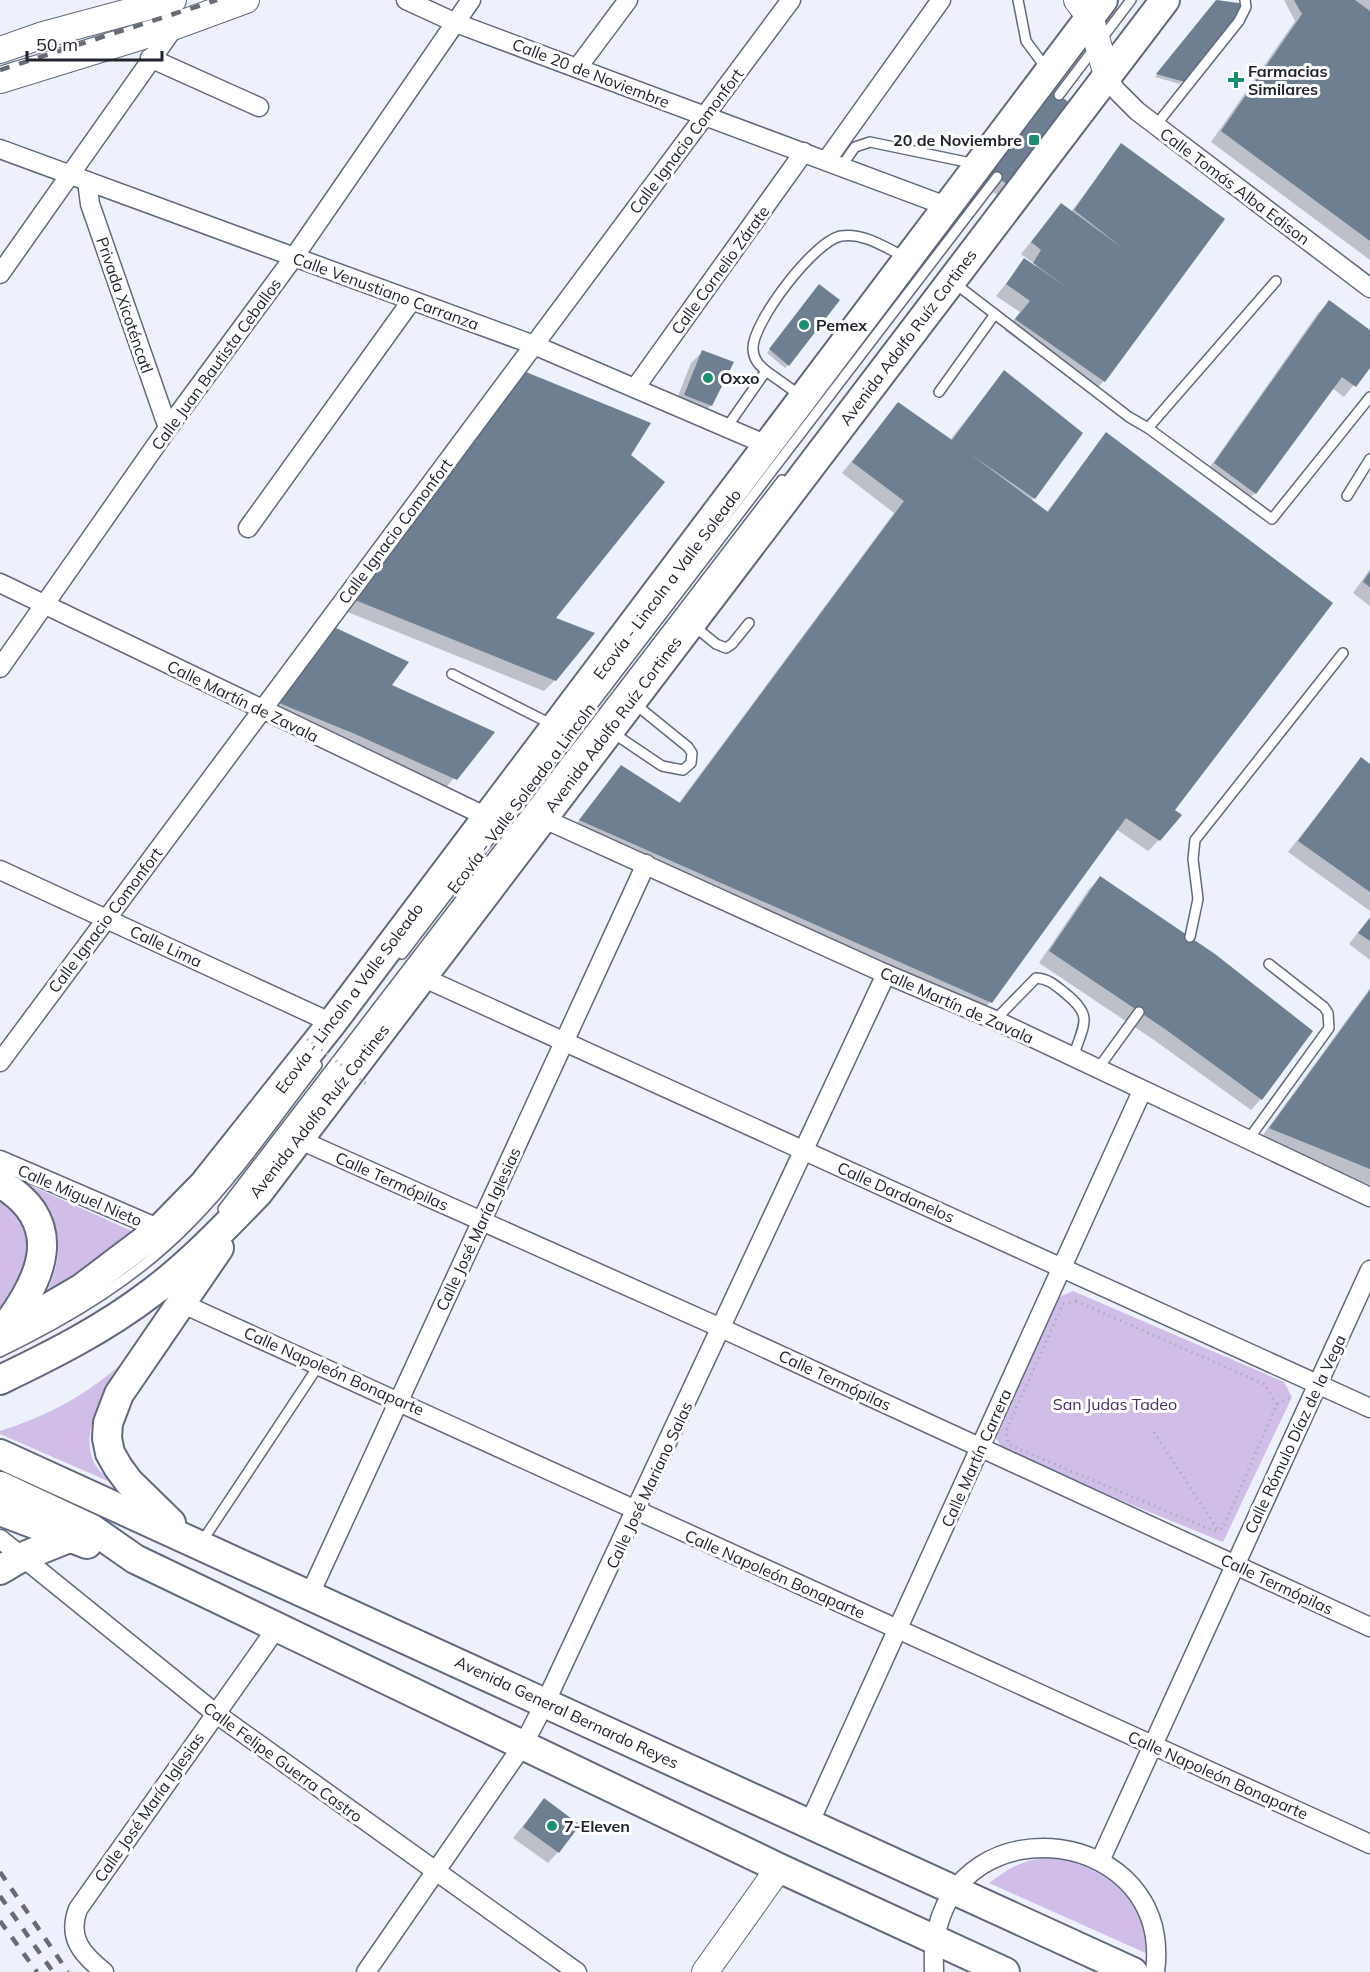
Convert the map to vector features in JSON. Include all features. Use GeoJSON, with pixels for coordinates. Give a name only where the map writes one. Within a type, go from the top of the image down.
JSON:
{"type":"FeatureCollection","features":[{"type":"Feature","properties":{"kind":"main road","name":"Avenida Adolfo Ruíz Cortines"},"geometry":{"type":"LineString","coordinates":[[0,1334],[82,1288],[160,1229],[217,1169],[332,1023],[946,206],[988,171],[1053,83],[1098,39],[1165,0]]}},
{"type":"Feature","properties":{"kind":"main road","name":"Avenida Adolfo Ruíz Cortines"},"geometry":{"type":"LineString","coordinates":[[0,1380],[69,1346],[151,1293],[196,1255],[258,1193],[951,280],[1098,39]]}},
{"type":"Feature","properties":{"kind":"main road"},"geometry":{"type":"LineString","coordinates":[[0,1183],[17,1194],[30,1209],[39,1227],[43,1244],[35,1282],[24,1303],[0,1334]]}},
{"type":"Feature","properties":{"kind":"main road"},"geometry":{"type":"LineString","coordinates":[[194,1541],[129,1482],[110,1453],[107,1438],[111,1410],[119,1394],[258,1193]]}},
{"type":"Feature","properties":{"kind":"main road","name":"Avenida General Bernardo Reyes"},"geometry":{"type":"LineString","coordinates":[[0,1454],[546,1701],[955,1892],[1133,1972]]}},
{"type":"Feature","properties":{"kind":"main road"},"geometry":{"type":"LineString","coordinates":[[0,1486],[80,1534],[278,1626],[779,1868],[1005,1972]]}},
{"type":"Feature","properties":{"kind":"main road"},"geometry":{"type":"LineString","coordinates":[[0,1511],[80,1534]]}},
{"type":"Feature","properties":{"kind":"main road"},"geometry":{"type":"LineString","coordinates":[[11,1563],[80,1534]]}},
{"type":"Feature","properties":{"kind":"street"},"geometry":{"type":"LineString","coordinates":[[0,50],[43,35],[173,0]]}},
{"type":"Feature","properties":{"kind":"street"},"geometry":{"type":"LineString","coordinates":[[0,80],[175,26],[246,0]]}},
{"type":"Feature","properties":{"kind":"street","name":"Calle 20 de Noviembre"},"geometry":{"type":"LineString","coordinates":[[406,0],[456,23],[946,206]]}},
{"type":"Feature","properties":{"kind":"street","name":"Calle Juan Bautista Ceballos"},"geometry":{"type":"LineString","coordinates":[[0,668],[168,428],[294,257],[471,0]]}},
{"type":"Feature","properties":{"kind":"street"},"geometry":{"type":"LineString","coordinates":[[578,67],[628,0]]}},
{"type":"Feature","properties":{"kind":"street","name":"Calle Ignacio Comonfort"},"geometry":{"type":"LineString","coordinates":[[0,1062],[791,0]]}},
{"type":"Feature","properties":{"kind":"street"},"geometry":{"type":"LineString","coordinates":[[833,164],[941,0]]}},
{"type":"Feature","properties":{"kind":"street"},"geometry":{"type":"LineString","coordinates":[[0,274],[78,178],[150,58],[175,26]]}},
{"type":"Feature","properties":{"kind":"street","name":"Calle Tomás Alba Edison"},"geometry":{"type":"LineString","coordinates":[[1098,39],[1123,98],[1370,288]]}},
{"type":"Feature","properties":{"kind":"street"},"geometry":{"type":"LineString","coordinates":[[150,58],[259,107]]}},
{"type":"Feature","properties":{"kind":"street","name":"Calle Venustiano Carranza"},"geometry":{"type":"LineString","coordinates":[[0,149],[534,345],[767,444]]}},
{"type":"Feature","properties":{"kind":"street","name":"Calle Cornelio Zárate"},"geometry":{"type":"LineString","coordinates":[[635,388],[804,152]]}},
{"type":"Feature","properties":{"kind":"street","name":"Privada Xicoténcatl"},"geometry":{"type":"LineString","coordinates":[[78,178],[90,204],[168,428]]}},
{"type":"Feature","properties":{"kind":"street"},"geometry":{"type":"LineString","coordinates":[[248,528],[412,300]]}},
{"type":"Feature","properties":{"kind":"street","name":"Calle Martín de Zavala"},"geometry":{"type":"LineString","coordinates":[[0,583],[487,817]]}},
{"type":"Feature","properties":{"kind":"street","name":"Calle Martín de Zavala"},"geometry":{"type":"LineString","coordinates":[[542,818],[886,974],[995,1020],[1370,1197]]}},
{"type":"Feature","properties":{"kind":"street","name":"Calle José María Iglesias"},"geometry":{"type":"LineString","coordinates":[[310,1594],[646,864]]}},
{"type":"Feature","properties":{"kind":"street","name":"Calle Lima"},"geometry":{"type":"LineString","coordinates":[[0,870],[332,1023]]}},
{"type":"Feature","properties":{"kind":"street","name":"Calle José Mariano Salas"},"geometry":{"type":"LineString","coordinates":[[366,1972],[524,1745],[637,1512],[886,974]]}},
{"type":"Feature","properties":{"kind":"street","name":"Calle Dardanelos"},"geometry":{"type":"LineString","coordinates":[[422,977],[1370,1408]]}},
{"type":"Feature","properties":{"kind":"street","name":"Calle Martín Carrera"},"geometry":{"type":"LineString","coordinates":[[809,1824],[1142,1091]]}},
{"type":"Feature","properties":{"kind":"street","name":"Calle Termópilas"},"geometry":{"type":"LineString","coordinates":[[298,1139],[721,1328],[1370,1627]]}},
{"type":"Feature","properties":{"kind":"street","name":"Calle Miguel Nieto"},"geometry":{"type":"LineString","coordinates":[[0,1160],[160,1229]]}},
{"type":"Feature","properties":{"kind":"street","name":"Calle Rómulo Díaz de la Vega"},"geometry":{"type":"LineString","coordinates":[[1100,1860],[1370,1270]]}},
{"type":"Feature","properties":{"kind":"street","name":"Calle Napoleón Bonaparte"},"geometry":{"type":"LineString","coordinates":[[181,1303],[1370,1844]]}},
{"type":"Feature","properties":{"kind":"street","name":"Calle Felipe Guerra Castro"},"geometry":{"type":"LineString","coordinates":[[0,1539],[11,1563],[436,1873],[577,1972]]}},
{"type":"Feature","properties":{"kind":"street","name":"Calle José María Iglesias"},"geometry":{"type":"LineString","coordinates":[[104,1972],[79,1948],[73,1935],[74,1921],[87,1894],[278,1626]]}},
{"type":"Feature","properties":{"kind":"street"},"geometry":{"type":"LineString","coordinates":[[934,1972],[934,1941],[942,1915],[955,1892],[973,1872],[1022,1849],[1048,1846],[1100,1860],[1125,1880],[1143,1905],[1154,1934],[1155,1972]]}},
{"type":"Feature","properties":{"kind":"street"},"geometry":{"type":"LineString","coordinates":[[705,1972],[779,1868]]}},
{"type":"Feature","properties":{"kind":"lane"},"geometry":{"type":"LineString","coordinates":[[1018,0],[1026,41],[1053,83]]}},
{"type":"Feature","properties":{"kind":"lane"},"geometry":{"type":"LineString","coordinates":[[1098,39],[1131,0]]}},
{"type":"Feature","properties":{"kind":"lane"},"geometry":{"type":"LineString","coordinates":[[1156,125],[1239,21],[1246,7],[1245,0]]}},
{"type":"Feature","properties":{"kind":"lane"},"geometry":{"type":"LineString","coordinates":[[833,164],[855,147],[870,142],[988,171]]}},
{"type":"Feature","properties":{"kind":"lane","name":"Ecovía - Lincoln a Valle Soleado"},"geometry":{"type":"LineString","coordinates":[[397,960],[988,171]]}},
{"type":"Feature","properties":{"kind":"lane"},"geometry":{"type":"LineString","coordinates":[[803,397],[766,371],[756,361],[754,354],[755,337],[798,270],[827,240],[852,235],[908,258]]}},
{"type":"Feature","properties":{"kind":"lane"},"geometry":{"type":"LineString","coordinates":[[951,280],[1129,417],[1148,428],[1272,519],[1370,397]]}},
{"type":"Feature","properties":{"kind":"lane"},"geometry":{"type":"LineString","coordinates":[[1148,428],[1276,281]]}},
{"type":"Feature","properties":{"kind":"lane"},"geometry":{"type":"LineString","coordinates":[[939,392],[995,314]]}},
{"type":"Feature","properties":{"kind":"lane"},"geometry":{"type":"LineString","coordinates":[[727,427],[766,371]]}},
{"type":"Feature","properties":{"kind":"lane"},"geometry":{"type":"LineString","coordinates":[[1347,496],[1370,459]]}},
{"type":"Feature","properties":{"kind":"lane","name":"Ecovía - Valle Soleado a Lincoln"},"geometry":{"type":"LineString","coordinates":[[213,1220],[259,1166],[789,470]]}},
{"type":"Feature","properties":{"kind":"lane"},"geometry":{"type":"LineString","coordinates":[[690,622],[716,644],[726,648],[749,623]]}},
{"type":"Feature","properties":{"kind":"lane"},"geometry":{"type":"LineString","coordinates":[[1190,937],[1198,899],[1193,859],[1195,840],[1343,653]]}},
{"type":"Feature","properties":{"kind":"lane"},"geometry":{"type":"LineString","coordinates":[[452,675],[555,726]]}},
{"type":"Feature","properties":{"kind":"lane"},"geometry":{"type":"LineString","coordinates":[[609,730],[670,770],[683,770],[691,763],[693,758],[688,747],[631,701]]}},
{"type":"Feature","properties":{"kind":"lane"},"geometry":{"type":"LineString","coordinates":[[1248,1140],[1329,1028],[1328,1013],[1324,1007],[1269,964]]}},
{"type":"Feature","properties":{"kind":"lane"},"geometry":{"type":"LineString","coordinates":[[995,1020],[1036,978],[1048,979],[1082,1006],[1085,1019],[1073,1058]]}},
{"type":"Feature","properties":{"kind":"lane"},"geometry":{"type":"LineString","coordinates":[[1097,1070],[1139,1012]]}},
{"type":"Feature","properties":{"kind":"lane","name":"Ecovía - Lincoln a Valle Soleado"},"geometry":{"type":"LineString","coordinates":[[0,1352],[80,1310],[161,1250],[223,1187],[324,1055]]}},
{"type":"Feature","properties":{"kind":"lane"},"geometry":{"type":"LineString","coordinates":[[194,1541],[320,1365]]}},
{"type":"Feature","properties":{"kind":"path"},"geometry":{"type":"LineString","coordinates":[[307,1039],[369,1086]]}},
{"type":"Feature","properties":{"kind":"path"},"geometry":{"type":"LineString","coordinates":[[1076,1301],[1264,1384],[1277,1404],[1223,1528],[1218,1530],[1214,1532],[1009,1445],[1006,1431],[1063,1304],[1076,1301]]}},
{"type":"Feature","properties":{"kind":"path"},"geometry":{"type":"LineString","coordinates":[[1154,1432],[1218,1530]]}},
{"type":"Feature","properties":{"kind":"green space"},"geometry":{"type":"Polygon","coordinates":[[[25,1183],[134,1232],[43,1301],[56,1265],[57,1239],[47,1214],[25,1183]]]}},
{"type":"Feature","properties":{"kind":"green space"},"geometry":{"type":"Polygon","coordinates":[[[0,1198],[23,1220],[35,1248],[22,1280],[0,1307],[0,1198]]]}},
{"type":"Feature","properties":{"kind":"green space","name":"San Judas Tadeo"},"geometry":{"type":"Polygon","coordinates":[[[1073,1291],[1284,1382],[1292,1397],[1223,1542],[1005,1453],[996,1438],[1057,1298],[1073,1291]]]}},
{"type":"Feature","properties":{"kind":"green space"},"geometry":{"type":"Polygon","coordinates":[[[136,1352],[100,1405],[93,1420],[90,1435],[91,1451],[96,1466],[117,1485],[0,1434],[0,1431],[39,1417],[72,1399],[104,1378],[136,1352]]]}},
{"type":"Feature","properties":{"kind":"green space"},"geometry":{"type":"Polygon","coordinates":[[[1059,1857],[1083,1860],[1122,1886],[1143,1920],[1150,1955],[989,1883],[1022,1863],[1059,1857]]]}},
{"type":"Feature","properties":{"kind":"building"},"geometry":{"type":"Polygon","coordinates":[[[1216,0],[1246,4],[1185,82],[1156,74],[1216,0]]]}},
{"type":"Feature","properties":{"kind":"building"},"geometry":{"type":"Polygon","coordinates":[[[1294,0],[1355,0],[1370,11],[1370,241],[1221,131],[1302,14],[1294,0]]]}},
{"type":"Feature","properties":{"kind":"building","name":"20 de Noviembre"},"geometry":{"type":"Polygon","coordinates":[[[1054,91],[1075,107],[1013,189],[992,173],[1054,91]]]}},
{"type":"Feature","properties":{"kind":"building"},"geometry":{"type":"Polygon","coordinates":[[[1121,143],[1225,219],[1105,382],[1015,319],[1030,301],[1006,284],[1024,258],[1068,288],[1033,263],[1041,250],[1031,242],[1061,203],[1124,249],[1074,210],[1121,143]]]}},
{"type":"Feature","properties":{"kind":"building","name":"Pemex"},"geometry":{"type":"Polygon","coordinates":[[[819,284],[840,300],[789,366],[769,349],[819,284]]]}},
{"type":"Feature","properties":{"kind":"building"},"geometry":{"type":"Polygon","coordinates":[[[1329,300],[1370,330],[1370,368],[1356,387],[1342,377],[1256,494],[1214,463],[1329,300]]]}},
{"type":"Feature","properties":{"kind":"building","name":"Oxxo"},"geometry":{"type":"Polygon","coordinates":[[[702,350],[734,362],[712,406],[684,395],[702,350]]]}},
{"type":"Feature","properties":{"kind":"building"},"geometry":{"type":"Polygon","coordinates":[[[1004,370],[1083,433],[1035,499],[969,453],[1048,512],[1106,432],[1333,603],[1175,810],[1182,815],[1160,841],[1126,818],[992,1003],[579,820],[621,765],[680,803],[904,501],[852,462],[898,402],[952,440],[1004,370]]]}},
{"type":"Feature","properties":{"kind":"building"},"geometry":{"type":"Polygon","coordinates":[[[526,372],[651,423],[631,455],[665,482],[556,618],[595,633],[556,681],[355,600],[526,372]]]}},
{"type":"Feature","properties":{"kind":"building"},"geometry":{"type":"Polygon","coordinates":[[[1370,571],[1370,587],[1363,582],[1370,571]]]}},
{"type":"Feature","properties":{"kind":"building"},"geometry":{"type":"Polygon","coordinates":[[[336,628],[409,662],[392,685],[495,732],[457,780],[279,703],[336,628]]]}},
{"type":"Feature","properties":{"kind":"building"},"geometry":{"type":"Polygon","coordinates":[[[1361,757],[1370,764],[1370,892],[1298,841],[1361,757]]]}},
{"type":"Feature","properties":{"kind":"building"},"geometry":{"type":"Polygon","coordinates":[[[1100,876],[1215,954],[1313,1031],[1262,1100],[1165,1029],[1049,951],[1100,876]]]}},
{"type":"Feature","properties":{"kind":"building"},"geometry":{"type":"Polygon","coordinates":[[[1370,918],[1370,941],[1358,933],[1370,918]]]}},
{"type":"Feature","properties":{"kind":"building"},"geometry":{"type":"Polygon","coordinates":[[[1370,990],[1370,1169],[1269,1128],[1370,990]]]}},
{"type":"Feature","properties":{"kind":"building","name":"7-Eleven"},"geometry":{"type":"Polygon","coordinates":[[[544,1798],[580,1825],[559,1853],[523,1827],[544,1798]]]}},
{"type":"Feature","properties":{"kind":"railway"},"geometry":{"type":"LineString","coordinates":[[0,70],[217,0]]}},
{"type":"Feature","properties":{"kind":"railway"},"geometry":{"type":"LineString","coordinates":[[0,1872],[68,1972]]}},
{"type":"Feature","properties":{"kind":"railway"},"geometry":{"type":"LineString","coordinates":[[0,1896],[53,1972]]}},
{"type":"Feature","properties":{"kind":"railway"},"geometry":{"type":"LineString","coordinates":[[0,1921],[37,1972]]}},
{"type":"Feature","properties":{"kind":"place","name":"Farmacias Similares"},"geometry":{"type":"Point","coordinates":[1236,80]}},
{"type":"Feature","properties":{"kind":"place","name":"20 de Noviembre"},"geometry":{"type":"Point","coordinates":[1034,140]}},
{"type":"Feature","properties":{"kind":"place","name":"Pemex"},"geometry":{"type":"Point","coordinates":[804,325]}},
{"type":"Feature","properties":{"kind":"place","name":"Oxxo"},"geometry":{"type":"Point","coordinates":[708,378]}},
{"type":"Feature","properties":{"kind":"place","name":"7-Eleven"},"geometry":{"type":"Point","coordinates":[552,1826]}}]}
